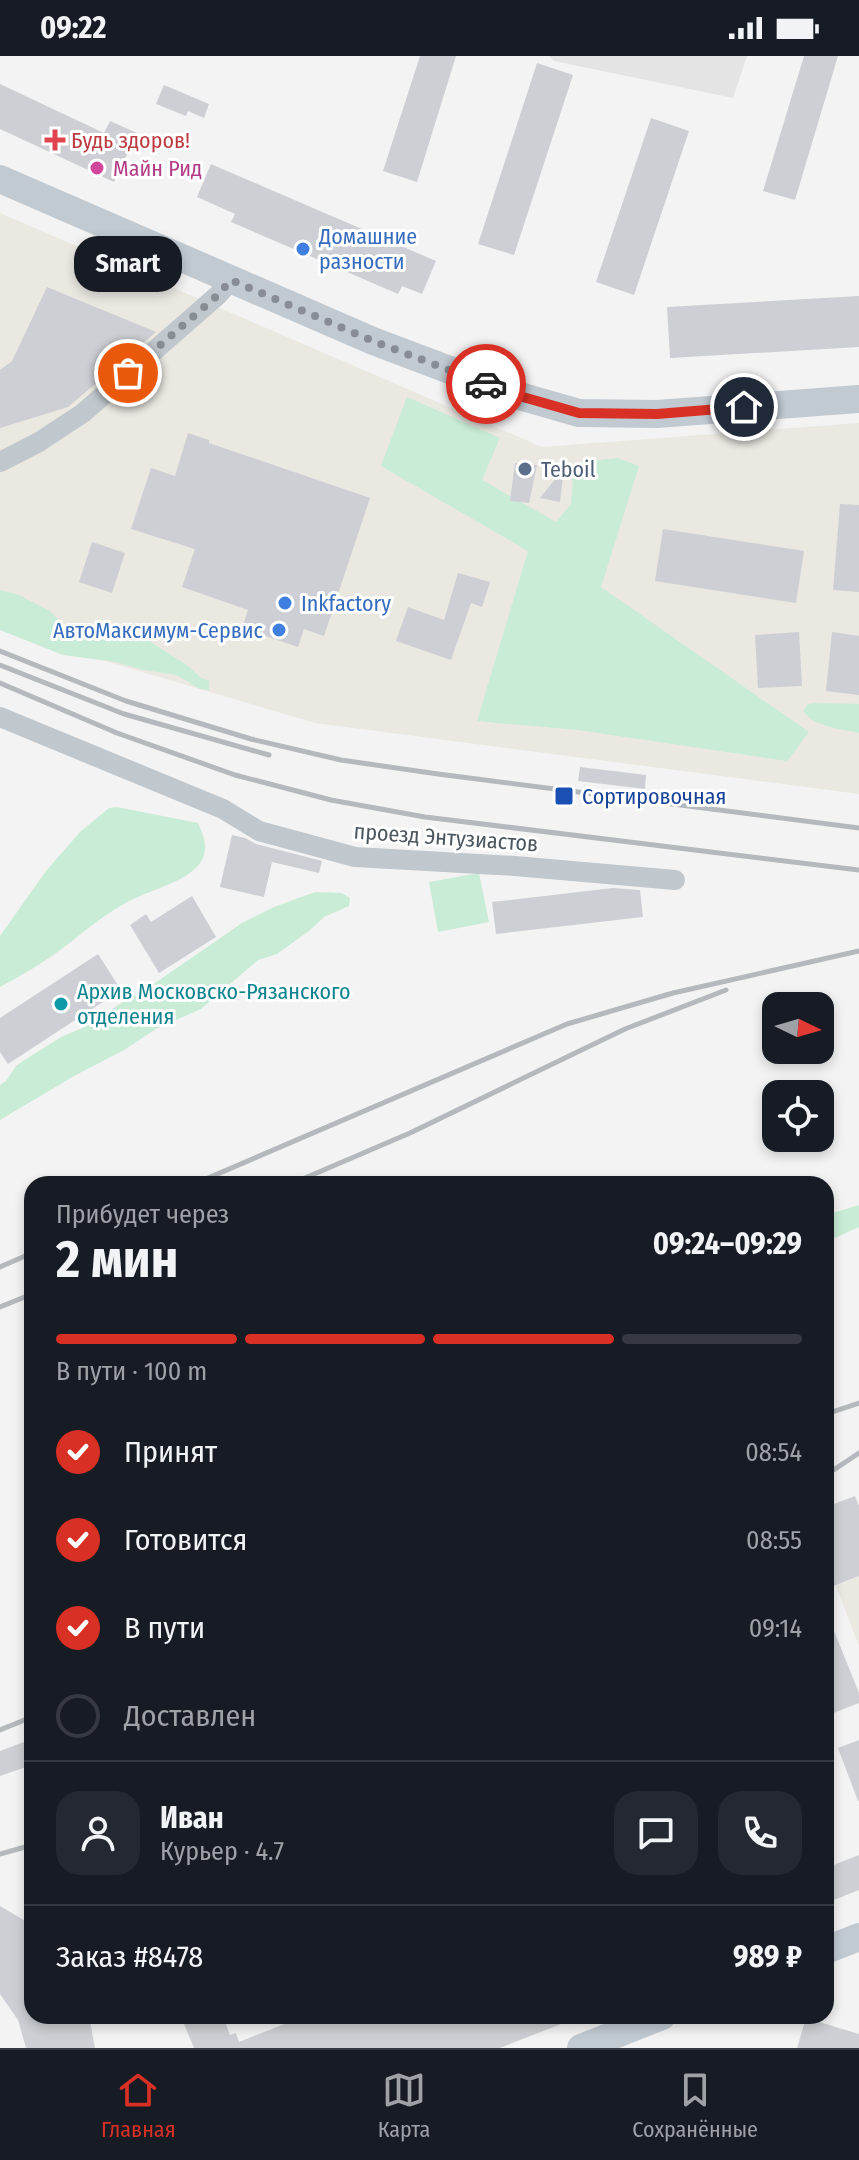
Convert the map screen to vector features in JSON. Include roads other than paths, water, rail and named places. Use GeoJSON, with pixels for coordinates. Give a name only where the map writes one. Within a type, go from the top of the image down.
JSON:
{"type":"FeatureCollection","features":[{"type":"Feature","properties":{"kind":"street"},"geometry":{"type":"LineString","coordinates":[[0,179],[420,360],[516,395],[579,413],[657,414],[859,399]]}},
{"type":"Feature","properties":{"kind":"street"},"geometry":{"type":"LineString","coordinates":[[0,462],[39,442],[83,413],[218,295],[231,280]]}},
{"type":"Feature","properties":{"kind":"street","name":"проезд Энтузиастов"},"geometry":{"type":"LineString","coordinates":[[0,717],[223,809],[259,831],[355,857],[515,866],[675,880]]}},
{"type":"Feature","properties":{"kind":"street"},"geometry":{"type":"LineString","coordinates":[[834,1947],[859,1937]]}},
{"type":"Feature","properties":{"kind":"street"},"geometry":{"type":"LineString","coordinates":[[581,2048],[642,2024]]}},
{"type":"Feature","properties":{"kind":"railway"},"geometry":{"type":"LineString","coordinates":[[0,651],[126,701],[251,739],[341,760],[859,828]]}},
{"type":"Feature","properties":{"kind":"railway"},"geometry":{"type":"LineString","coordinates":[[0,665],[124,714],[269,755]]}},
{"type":"Feature","properties":{"kind":"railway"},"geometry":{"type":"LineString","coordinates":[[0,683],[117,733],[235,775],[331,800],[425,817],[859,870]]}},
{"type":"Feature","properties":{"kind":"railway"},"geometry":{"type":"LineString","coordinates":[[213,1176],[567,1024],[673,993],[859,951]]}},
{"type":"Feature","properties":{"kind":"railway"},"geometry":{"type":"LineString","coordinates":[[310,1176],[410,1133],[625,1029],[726,990]]}},
{"type":"Feature","properties":{"kind":"railway"},"geometry":{"type":"LineString","coordinates":[[0,1267],[24,1256]]}},
{"type":"Feature","properties":{"kind":"railway"},"geometry":{"type":"LineString","coordinates":[[0,1307],[24,1297]]}},
{"type":"Feature","properties":{"kind":"railway"},"geometry":{"type":"LineString","coordinates":[[834,1411],[859,1403]]}},
{"type":"Feature","properties":{"kind":"railway"},"geometry":{"type":"LineString","coordinates":[[834,1470],[859,1453]]}},
{"type":"Feature","properties":{"kind":"railway"},"geometry":{"type":"LineString","coordinates":[[0,1730],[24,1720]]}},
{"type":"Feature","properties":{"kind":"railway"},"geometry":{"type":"LineString","coordinates":[[0,1854],[24,1847]]}},
{"type":"Feature","properties":{"kind":"place","name":"Будь здоров!"},"geometry":{"type":"Point","coordinates":[55,140]}},
{"type":"Feature","properties":{"kind":"place","name":"Майн Рид"},"geometry":{"type":"Point","coordinates":[97,168]}},
{"type":"Feature","properties":{"kind":"place","name":"Домашние разности"},"geometry":{"type":"Point","coordinates":[303,249]}},
{"type":"Feature","properties":{"kind":"place","name":"Smart"},"geometry":{"type":"Point","coordinates":[128,373]}},
{"type":"Feature","properties":{"kind":"place","name":"Teboil"},"geometry":{"type":"Point","coordinates":[525,469]}},
{"type":"Feature","properties":{"kind":"place","name":"Inkfactory"},"geometry":{"type":"Point","coordinates":[285,603]}},
{"type":"Feature","properties":{"kind":"place","name":"АвтоМаксимум-Сервиc"},"geometry":{"type":"Point","coordinates":[279,630]}},
{"type":"Feature","properties":{"kind":"place","name":"Сортировочная"},"geometry":{"type":"Point","coordinates":[564,796]}},
{"type":"Feature","properties":{"kind":"place","name":"Архив Московско-Рязанского отделения"},"geometry":{"type":"Point","coordinates":[61,1004]}}]}
